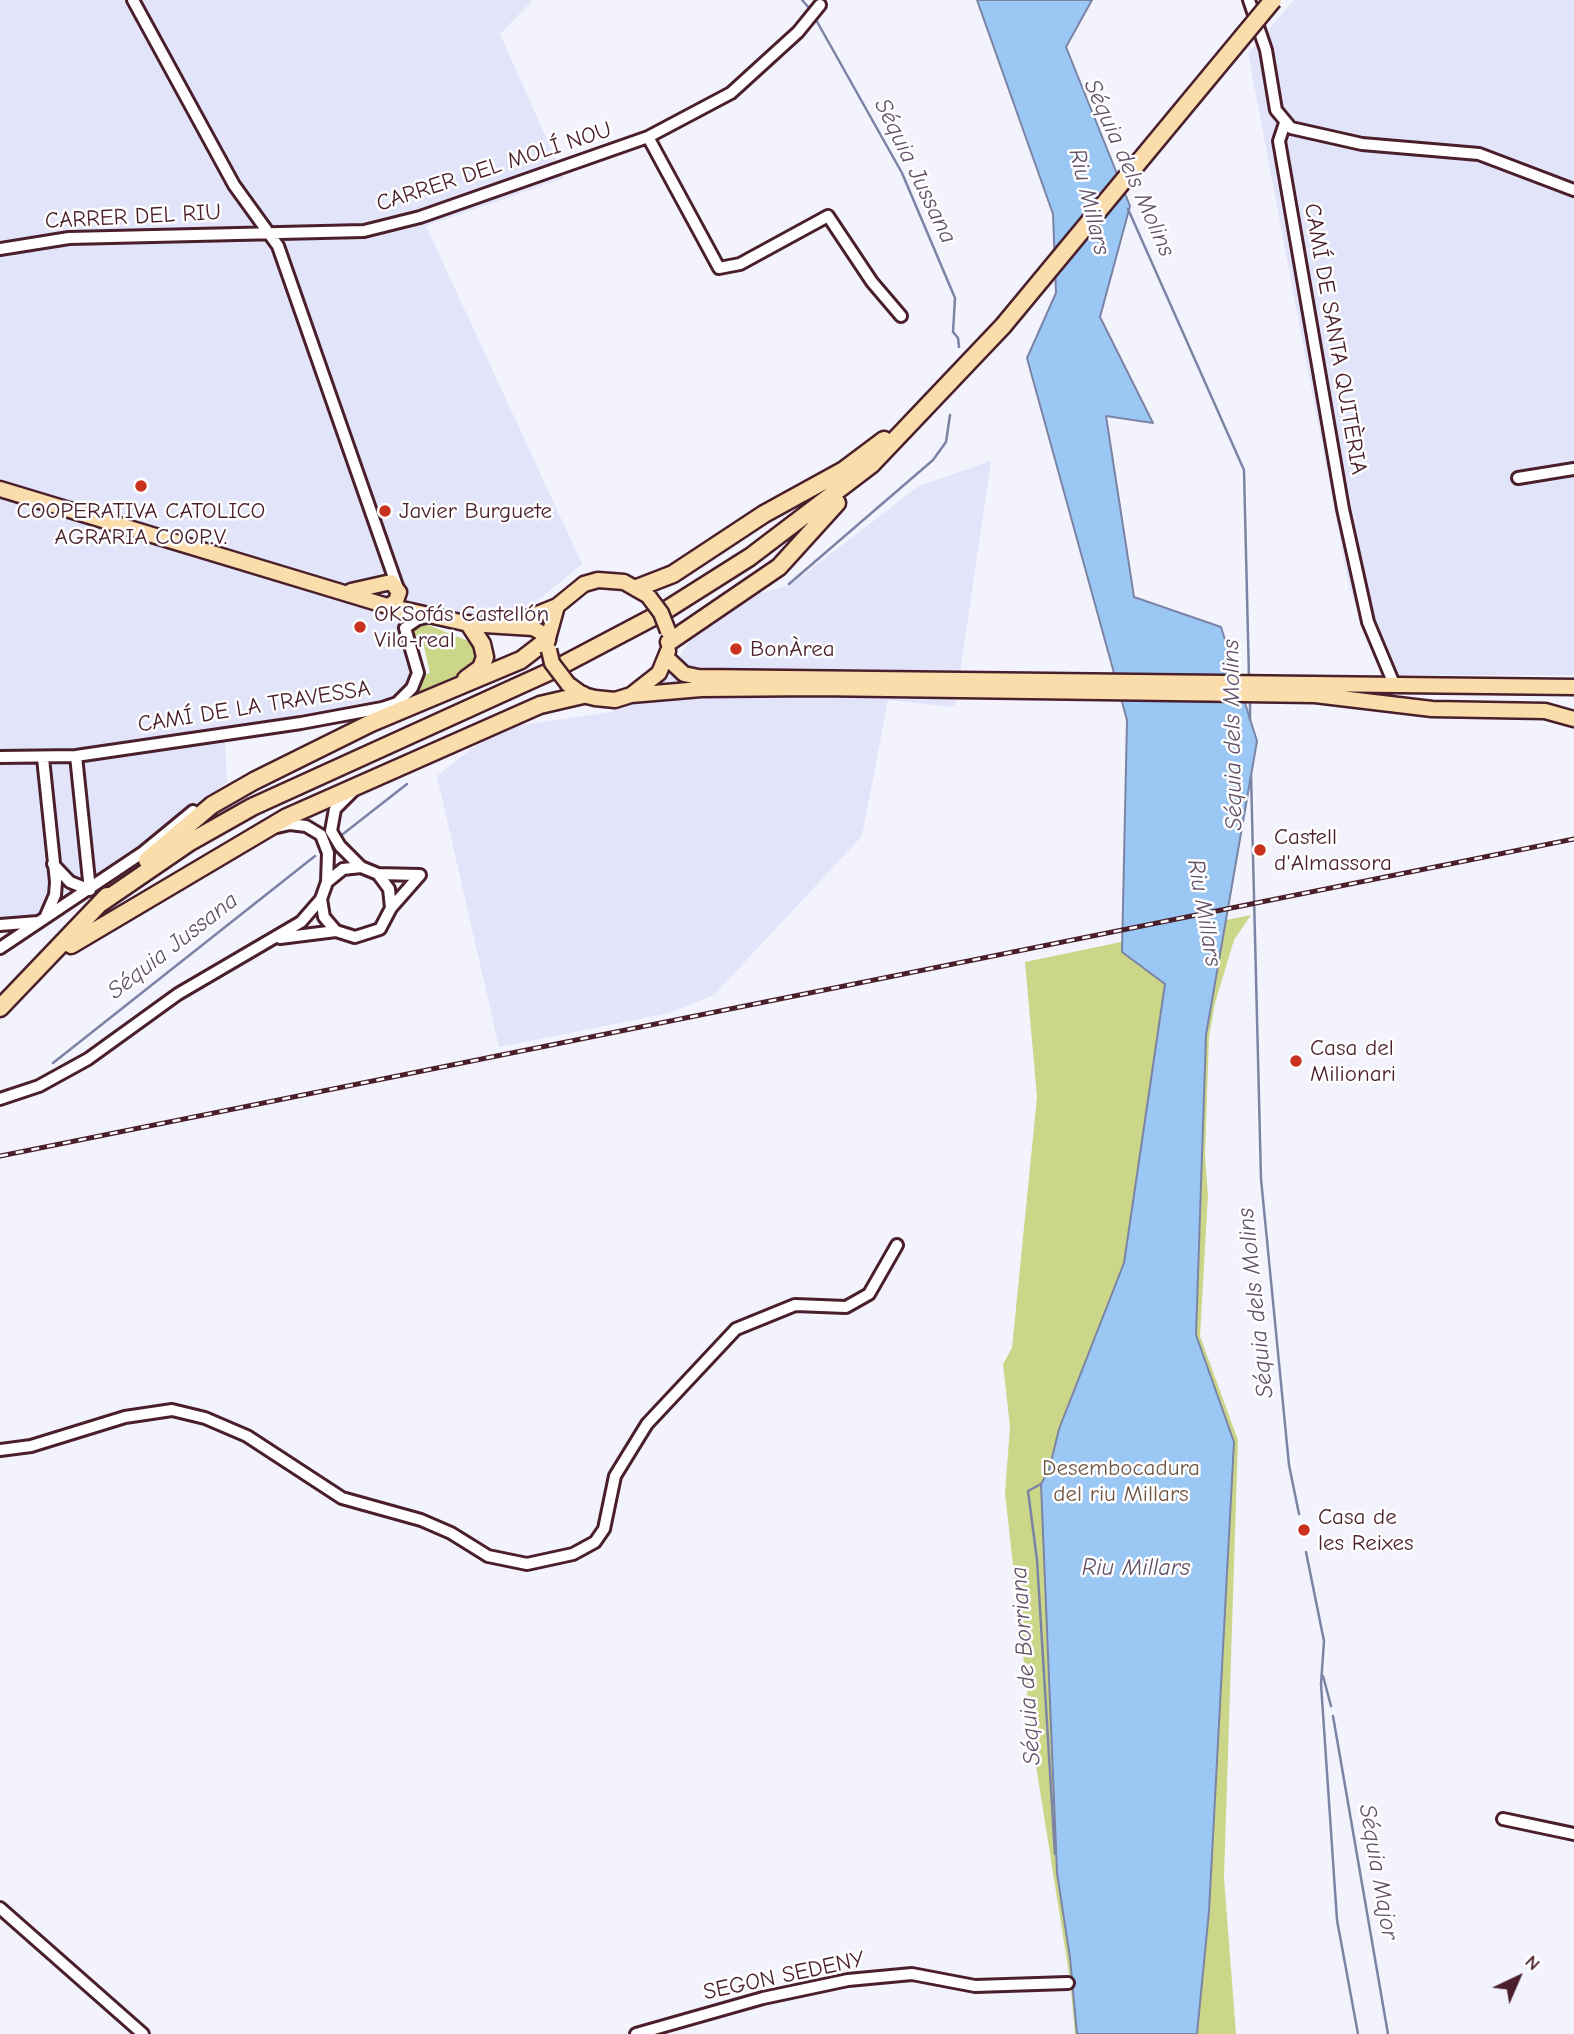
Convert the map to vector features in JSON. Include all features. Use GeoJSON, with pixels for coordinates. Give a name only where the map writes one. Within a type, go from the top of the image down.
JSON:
{"type":"FeatureCollection","features":[{"type":"Feature","properties":{"kind":"highway"},"geometry":{"type":"LineString","coordinates":[[0,1009],[50,954],[102,903],[190,842],[252,807],[551,671],[663,612],[750,557],[871,465],[918,419],[1003,326],[1273,0]]}},
{"type":"Feature","properties":{"kind":"highway"},"geometry":{"type":"LineString","coordinates":[[643,593],[764,514],[844,470],[902,423],[918,419]]}},
{"type":"Feature","properties":{"kind":"highway"},"geometry":{"type":"LineString","coordinates":[[668,644],[779,567],[859,482],[871,465]]}},
{"type":"Feature","properties":{"kind":"highway"},"geometry":{"type":"LineString","coordinates":[[438,695],[481,668],[485,657],[482,643],[469,624]]}},
{"type":"Feature","properties":{"kind":"highway"},"geometry":{"type":"LineString","coordinates":[[102,903],[111,889],[212,805],[371,723],[521,660],[548,642]]}},
{"type":"Feature","properties":{"kind":"highway"},"geometry":{"type":"LineString","coordinates":[[50,954],[66,948],[85,934],[298,812],[540,705],[583,695]]}},
{"type":"Feature","properties":{"kind":"main road"},"geometry":{"type":"LineString","coordinates":[[0,489],[346,592],[382,594],[435,616],[469,624],[533,628],[548,642]]}},
{"type":"Feature","properties":{"kind":"main road"},"geometry":{"type":"LineString","coordinates":[[511,625],[557,606],[575,589],[598,580],[624,582],[643,593],[661,613],[668,644],[684,674],[698,677],[949,684],[1315,689],[1394,684],[1574,687]]}},
{"type":"Feature","properties":{"kind":"main road"},"geometry":{"type":"LineString","coordinates":[[382,594],[391,582],[435,616]]}},
{"type":"Feature","properties":{"kind":"main road"},"geometry":{"type":"LineString","coordinates":[[382,594],[396,601],[398,589]]}},
{"type":"Feature","properties":{"kind":"main road"},"geometry":{"type":"LineString","coordinates":[[557,606],[548,642],[552,663],[568,684],[583,695],[615,700],[632,695],[701,689],[949,684]]}},
{"type":"Feature","properties":{"kind":"main road"},"geometry":{"type":"LineString","coordinates":[[632,695],[659,673],[668,644]]}},
{"type":"Feature","properties":{"kind":"main road"},"geometry":{"type":"LineString","coordinates":[[1315,689],[1337,693],[1574,695]]}},
{"type":"Feature","properties":{"kind":"main road"},"geometry":{"type":"LineString","coordinates":[[1315,689],[1432,709],[1545,711],[1574,719]]}},
{"type":"Feature","properties":{"kind":"street"},"geometry":{"type":"LineString","coordinates":[[133,0],[234,185],[278,246],[398,589]]}},
{"type":"Feature","properties":{"kind":"street","name":"CAMÍ DE SANTA QUITÈRIA"},"geometry":{"type":"LineString","coordinates":[[1249,0],[1266,50],[1276,110],[1285,123],[1279,141],[1343,509],[1368,622],[1394,684]]}},
{"type":"Feature","properties":{"kind":"street","name":"CARRER DEL MOLÍ NOU"},"geometry":{"type":"LineString","coordinates":[[269,232],[363,231],[397,223],[648,137],[732,93],[798,32],[820,5]]}},
{"type":"Feature","properties":{"kind":"street"},"geometry":{"type":"LineString","coordinates":[[1285,123],[1291,128],[1362,144],[1479,154],[1574,190]]}},
{"type":"Feature","properties":{"kind":"street","name":"CARRER DEL MOLÍ NOU"},"geometry":{"type":"LineString","coordinates":[[648,137],[719,268],[740,264],[828,216],[872,282],[901,316]]}},
{"type":"Feature","properties":{"kind":"street","name":"CARRER DEL RIU"},"geometry":{"type":"LineString","coordinates":[[0,249],[69,238],[269,232]]}},
{"type":"Feature","properties":{"kind":"street"},"geometry":{"type":"LineString","coordinates":[[1518,478],[1574,469]]}},
{"type":"Feature","properties":{"kind":"street"},"geometry":{"type":"LineString","coordinates":[[382,594],[385,555]]}},
{"type":"Feature","properties":{"kind":"street","name":"CAMÍ DE LA TRAVESSA"},"geometry":{"type":"LineString","coordinates":[[0,757],[76,756],[301,723],[397,703],[412,688],[418,673],[405,628],[418,619],[435,616]]}},
{"type":"Feature","properties":{"kind":"street"},"geometry":{"type":"LineString","coordinates":[[0,948],[142,853],[207,800],[279,762],[371,723]]}},
{"type":"Feature","properties":{"kind":"street"},"geometry":{"type":"LineString","coordinates":[[76,756],[90,890]]}},
{"type":"Feature","properties":{"kind":"street"},"geometry":{"type":"LineString","coordinates":[[42,920],[55,895],[43,758]]}},
{"type":"Feature","properties":{"kind":"street"},"geometry":{"type":"LineString","coordinates":[[274,939],[336,931],[355,937],[380,929],[391,908],[420,875],[378,874],[361,867],[340,846],[331,831],[335,809],[354,790],[390,771]]}},
{"type":"Feature","properties":{"kind":"street"},"geometry":{"type":"LineString","coordinates":[[0,1100],[39,1086],[88,1059],[178,994],[301,922],[321,899],[327,882],[328,853],[321,835],[306,826],[290,824],[268,830]]}},
{"type":"Feature","properties":{"kind":"street"},"geometry":{"type":"LineString","coordinates":[[53,864],[70,882],[90,890]]}},
{"type":"Feature","properties":{"kind":"street"},"geometry":{"type":"LineString","coordinates":[[327,882],[343,869],[361,867]]}},
{"type":"Feature","properties":{"kind":"street"},"geometry":{"type":"LineString","coordinates":[[378,874],[389,889],[391,908]]}},
{"type":"Feature","properties":{"kind":"street"},"geometry":{"type":"LineString","coordinates":[[321,899],[324,917],[336,931]]}},
{"type":"Feature","properties":{"kind":"street"},"geometry":{"type":"LineString","coordinates":[[0,925],[42,920]]}},
{"type":"Feature","properties":{"kind":"street"},"geometry":{"type":"LineString","coordinates":[[0,1450],[31,1446],[125,1417],[172,1410],[205,1418],[247,1436],[342,1498],[421,1520],[451,1533],[488,1556],[527,1563],[573,1554],[595,1542],[604,1530],[615,1476],[647,1423],[736,1329],[795,1305],[846,1307],[869,1294],[897,1245]]}},
{"type":"Feature","properties":{"kind":"street"},"geometry":{"type":"LineString","coordinates":[[1503,1819],[1574,1835]]}},
{"type":"Feature","properties":{"kind":"street"},"geometry":{"type":"LineString","coordinates":[[0,1908],[143,2034]]}},
{"type":"Feature","properties":{"kind":"street","name":"SEGON SEDENY"},"geometry":{"type":"LineString","coordinates":[[636,2034],[763,1998],[848,1980],[912,1974],[975,1986],[1068,1983]]}},
{"type":"Feature","properties":{"kind":"shaded area"},"geometry":{"type":"Polygon","coordinates":[[[0,0],[533,0],[500,34],[564,178],[426,226],[582,564],[536,602],[486,622],[392,612],[415,672],[399,705],[225,742],[227,782],[85,888],[26,921],[0,923],[0,0]]]}},
{"type":"Feature","properties":{"kind":"shaded area"},"geometry":{"type":"Polygon","coordinates":[[[1294,0],[1574,0],[1574,675],[1382,675],[1349,587],[1248,53],[1294,0]]]}},
{"type":"Feature","properties":{"kind":"shaded area"},"geometry":{"type":"Polygon","coordinates":[[[991,461],[955,707],[888,700],[862,836],[714,995],[669,1013],[499,1047],[437,776],[471,749],[508,727],[611,712],[644,697],[667,674],[693,637],[756,594],[790,585],[919,486],[991,461]]]}},
{"type":"Feature","properties":{"kind":"green space"},"geometry":{"type":"Polygon","coordinates":[[[423,623],[476,644],[478,659],[465,674],[408,700],[422,675],[430,673],[421,634],[413,637],[412,629],[416,624],[423,623]]]}},
{"type":"Feature","properties":{"kind":"green space","name":"Desembocadura del riu Millars"},"geometry":{"type":"Polygon","coordinates":[[[1251,915],[1234,940],[1215,1003],[1209,1037],[1205,1156],[1208,1195],[1200,1336],[1238,1440],[1224,1878],[1236,2034],[1075,2034],[1070,1980],[1034,1753],[1005,1493],[1010,1427],[1003,1364],[1012,1348],[1037,1097],[1025,962],[1251,915]]]}},
{"type":"Feature","properties":{"kind":"water","name":"Desembocadura del riu Millars"},"geometry":{"type":"Polygon","coordinates":[[[977,0],[1092,0],[1066,47],[1130,206],[1100,317],[1153,423],[1106,416],[1134,597],[1221,627],[1257,741],[1206,1035],[1196,1335],[1234,1442],[1209,1911],[1197,2034],[1077,2034],[1070,1958],[1057,1873],[1041,1484],[1049,1470],[1059,1429],[1124,1263],[1165,984],[1122,952],[1127,720],[1027,358],[1056,293],[1053,214],[977,0]]]}},
{"type":"Feature","properties":{"kind":"waterway","name":"Séquia Jussana"},"geometry":{"type":"LineString","coordinates":[[802,0],[810,9]]}},
{"type":"Feature","properties":{"kind":"waterway","name":"Séquia Jussana"},"geometry":{"type":"LineString","coordinates":[[815,18],[902,173],[955,298],[953,332],[958,338],[959,347]]}},
{"type":"Feature","properties":{"kind":"waterway","name":"Séquia dels Molins"},"geometry":{"type":"LineString","coordinates":[[1128,209],[1244,470],[1249,678]]}},
{"type":"Feature","properties":{"kind":"waterway","name":"Séquia Jussana"},"geometry":{"type":"LineString","coordinates":[[789,584],[933,460],[946,442],[950,415]]}},
{"type":"Feature","properties":{"kind":"waterway","name":"Séquia dels Molins"},"geometry":{"type":"LineString","coordinates":[[1250,698],[1250,720]]}},
{"type":"Feature","properties":{"kind":"waterway","name":"Séquia dels Molins"},"geometry":{"type":"LineString","coordinates":[[1251,775],[1261,1179],[1289,1465],[1299,1514]]}},
{"type":"Feature","properties":{"kind":"waterway","name":"Séquia Jussana"},"geometry":{"type":"LineString","coordinates":[[343,834],[407,784]]}},
{"type":"Feature","properties":{"kind":"waterway","name":"Séquia Jussana"},"geometry":{"type":"LineString","coordinates":[[53,1063],[315,856]]}},
{"type":"Feature","properties":{"kind":"waterway","name":"Séquia de Borriana"},"geometry":{"type":"LineString","coordinates":[[1041,1484],[1028,1491],[1037,1560],[1055,1854]]}},
{"type":"Feature","properties":{"kind":"waterway","name":"Séquia dels Molins"},"geometry":{"type":"LineString","coordinates":[[1306,1552],[1324,1641],[1321,1684],[1337,1920],[1358,2034]]}},
{"type":"Feature","properties":{"kind":"waterway","name":"Séquia dels Molins"},"geometry":{"type":"LineString","coordinates":[[1323,1676],[1331,1706]]}},
{"type":"Feature","properties":{"kind":"waterway","name":"Séquia Major"},"geometry":{"type":"LineString","coordinates":[[1333,1716],[1388,2034]]}},
{"type":"Feature","properties":{"kind":"railway"},"geometry":{"type":"LineString","coordinates":[[0,1156],[1574,839]]}},
{"type":"Feature","properties":{"kind":"place","name":"COOPERATIVA CATOLICO AGRARIA COOP.V."},"geometry":{"type":"Point","coordinates":[141,486]}},
{"type":"Feature","properties":{"kind":"place","name":"Javier Burguete"},"geometry":{"type":"Point","coordinates":[385,511]}},
{"type":"Feature","properties":{"kind":"place","name":"OKSofás Castellón Vila-real"},"geometry":{"type":"Point","coordinates":[360,627]}},
{"type":"Feature","properties":{"kind":"place","name":"BonÀrea"},"geometry":{"type":"Point","coordinates":[736,649]}},
{"type":"Feature","properties":{"kind":"place","name":"Castell d'Almassora"},"geometry":{"type":"Point","coordinates":[1260,850]}},
{"type":"Feature","properties":{"kind":"place","name":"Casa del Milionari"},"geometry":{"type":"Point","coordinates":[1296,1061]}},
{"type":"Feature","properties":{"kind":"place","name":"Casa de les Reixes"},"geometry":{"type":"Point","coordinates":[1304,1530]}},
{"type":"Feature","properties":{"kind":"water label","name":"Riu Millars"},"geometry":{"type":"Point","coordinates":[1089,202]}},
{"type":"Feature","properties":{"kind":"water label","name":"Riu Millars"},"geometry":{"type":"Point","coordinates":[1204,913]}},
{"type":"Feature","properties":{"kind":"water label","name":"Riu Millars"},"geometry":{"type":"Point","coordinates":[1136,1568]}}]}
